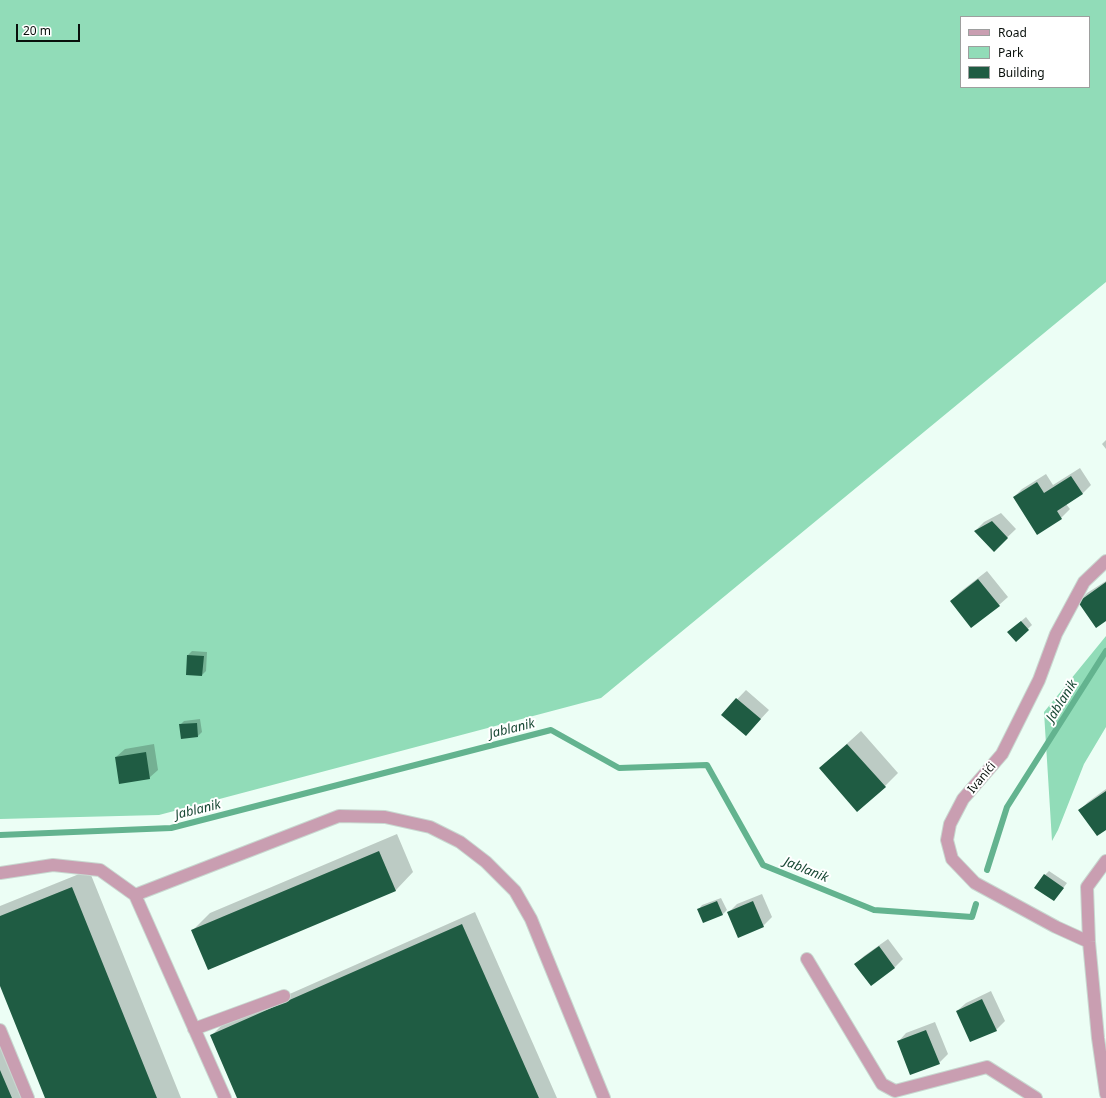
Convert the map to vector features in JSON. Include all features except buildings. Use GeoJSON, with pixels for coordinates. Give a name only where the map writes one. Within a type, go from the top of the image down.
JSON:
{"type":"FeatureCollection","features":[{"type":"Feature","properties":{"kind":"street","name":"Ivanići"},"geometry":{"type":"LineString","coordinates":[[1088,942],[1056,927],[975,883],[952,859],[946,840],[950,824],[963,799],[1002,754],[1039,680],[1056,634],[1084,582],[1106,561]]}},
{"type":"Feature","properties":{"kind":"street"},"geometry":{"type":"LineString","coordinates":[[135,896],[339,816],[386,817],[430,827],[460,842],[486,862],[515,890],[531,919],[604,1098]]}},
{"type":"Feature","properties":{"kind":"street"},"geometry":{"type":"LineString","coordinates":[[1106,861],[1087,887],[1088,942],[1102,1037],[1106,1094]]}},
{"type":"Feature","properties":{"kind":"street"},"geometry":{"type":"LineString","coordinates":[[0,873],[53,865],[100,870],[135,896],[225,1098]]}},
{"type":"Feature","properties":{"kind":"street"},"geometry":{"type":"LineString","coordinates":[[807,959],[882,1084],[895,1091],[987,1066],[1036,1098]]}},
{"type":"Feature","properties":{"kind":"street"},"geometry":{"type":"LineString","coordinates":[[194,1029],[284,996]]}},
{"type":"Feature","properties":{"kind":"street"},"geometry":{"type":"LineString","coordinates":[[0,1030],[28,1098]]}},
{"type":"Feature","properties":{"kind":"green space"},"geometry":{"type":"Polygon","coordinates":[[[0,0],[1106,0],[1106,282],[601,698],[159,815],[0,819],[0,0]]]}},
{"type":"Feature","properties":{"kind":"green space"},"geometry":{"type":"Polygon","coordinates":[[[1106,636],[1106,727],[1084,764],[1058,830],[1052,841],[1044,712],[1106,636]]]}},
{"type":"Feature","properties":{"kind":"waterway","name":"Jablanik"},"geometry":{"type":"LineString","coordinates":[[987,870],[1007,807],[1106,651]]}},
{"type":"Feature","properties":{"kind":"waterway","name":"Jablanik"},"geometry":{"type":"LineString","coordinates":[[0,835],[171,828],[551,730],[619,768],[707,765],[763,865],[874,910],[972,917],[976,904]]}}]}
